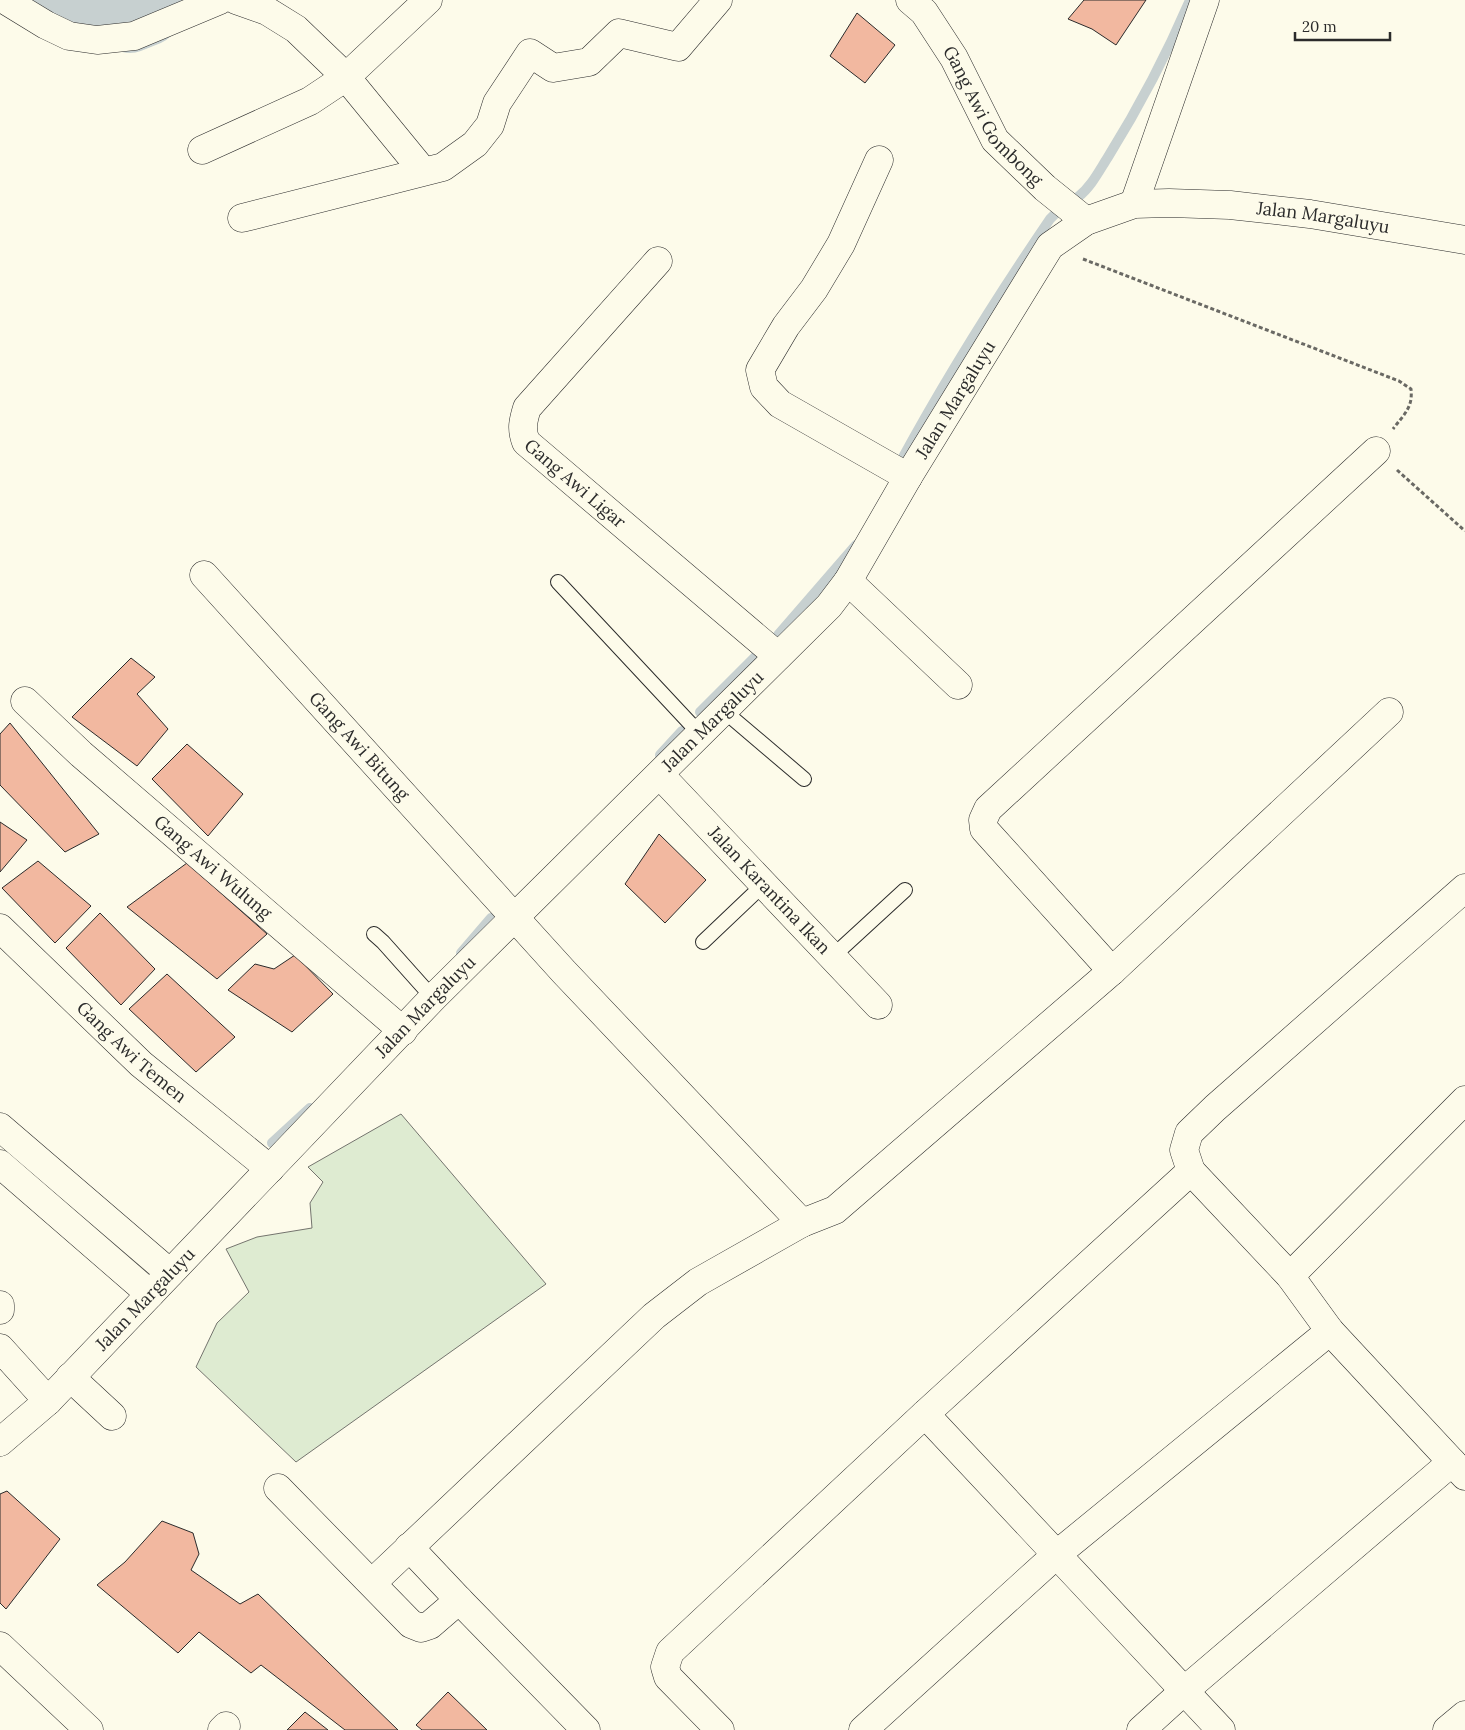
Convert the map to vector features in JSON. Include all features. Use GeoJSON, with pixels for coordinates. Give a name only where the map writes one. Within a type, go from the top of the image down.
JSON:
{"type":"FeatureCollection","features":[{"type":"Feature","properties":{"kind":"street"},"geometry":{"type":"LineString","coordinates":[[6,0],[28,15],[69,36],[97,40],[134,36],[220,0]]}},
{"type":"Feature","properties":{"kind":"street"},"geometry":{"type":"LineString","coordinates":[[236,0],[266,11],[296,29],[346,77],[423,171]]}},
{"type":"Feature","properties":{"kind":"street"},"geometry":{"type":"LineString","coordinates":[[202,150],[310,101],[346,77],[428,0]]}},
{"type":"Feature","properties":{"kind":"street"},"geometry":{"type":"LineString","coordinates":[[242,218],[443,167],[475,144],[490,125],[496,103],[530,53],[553,68],[589,62],[619,33],[678,48],[718,0]]}},
{"type":"Feature","properties":{"kind":"street"},"geometry":{"type":"LineString","coordinates":[[1134,204],[1205,0]]}},
{"type":"Feature","properties":{"kind":"street","name":"Gang Awi Gombong"},"geometry":{"type":"LineString","coordinates":[[915,2],[924,12],[954,58],[995,140],[1045,188],[1086,221]]}},
{"type":"Feature","properties":{"kind":"street"},"geometry":{"type":"LineString","coordinates":[[879,160],[841,244],[814,289],[786,326],[760,370],[764,387],[780,404],[908,477]]}},
{"type":"Feature","properties":{"kind":"street","name":"Jalan Margaluyu"},"geometry":{"type":"LineString","coordinates":[[0,1442],[48,1401],[433,998],[829,606],[848,581],[908,477],[1050,246],[1086,221],[1134,204],[1169,203],[1248,207],[1310,214],[1465,240]]}},
{"type":"Feature","properties":{"kind":"street","name":"Gang Awi Ligar"},"geometry":{"type":"LineString","coordinates":[[658,262],[527,408],[522,432],[526,442],[778,656]]}},
{"type":"Feature","properties":{"kind":"street"},"geometry":{"type":"LineString","coordinates":[[1112,970],[984,829],[982,820],[988,809],[1376,451]]}},
{"type":"Feature","properties":{"kind":"street","name":"Gang Awi Bitung"},"geometry":{"type":"LineString","coordinates":[[204,575],[571,979],[802,1223]]}},
{"type":"Feature","properties":{"kind":"street"},"geometry":{"type":"LineString","coordinates":[[848,581],[958,685]]}},
{"type":"Feature","properties":{"kind":"street","name":"Gang Awi Wulung"},"geometry":{"type":"LineString","coordinates":[[25,701],[81,754],[403,1031]]}},
{"type":"Feature","properties":{"kind":"street"},"geometry":{"type":"LineString","coordinates":[[372,1583],[654,1316],[698,1282],[802,1223],[835,1210],[1112,970],[1389,712]]}},
{"type":"Feature","properties":{"kind":"street","name":"Jalan Karantina Ikan"},"geometry":{"type":"LineString","coordinates":[[660,775],[878,1005]]}},
{"type":"Feature","properties":{"kind":"street"},"geometry":{"type":"LineString","coordinates":[[1141,1730],[1184,1691],[1459,1469],[1330,1331],[1290,1276],[1191,1171],[1184,1150],[1189,1133],[1215,1108],[1465,888]]}},
{"type":"Feature","properties":{"kind":"street","name":"Gang Awi Temen"},"geometry":{"type":"LineString","coordinates":[[0,928],[141,1064],[270,1168]]}},
{"type":"Feature","properties":{"kind":"street"},"geometry":{"type":"LineString","coordinates":[[1290,1276],[1465,1100]]}},
{"type":"Feature","properties":{"kind":"street"},"geometry":{"type":"LineString","coordinates":[[0,1127],[170,1274]]}},
{"type":"Feature","properties":{"kind":"street"},"geometry":{"type":"LineString","coordinates":[[0,1164],[150,1294]]}},
{"type":"Feature","properties":{"kind":"street"},"geometry":{"type":"LineString","coordinates":[[720,1730],[668,1677],[665,1667],[670,1652],[925,1414],[1191,1171]]}},
{"type":"Feature","properties":{"kind":"street"},"geometry":{"type":"LineString","coordinates":[[0,1305],[0,1310]]}},
{"type":"Feature","properties":{"kind":"street"},"geometry":{"type":"LineString","coordinates":[[863,1730],[1056,1555],[1330,1331]]}},
{"type":"Feature","properties":{"kind":"street"},"geometry":{"type":"LineString","coordinates":[[0,1348],[48,1401]]}},
{"type":"Feature","properties":{"kind":"street"},"geometry":{"type":"LineString","coordinates":[[70,1377],[112,1416]]}},
{"type":"Feature","properties":{"kind":"street"},"geometry":{"type":"LineString","coordinates":[[925,1414],[1221,1730]]}},
{"type":"Feature","properties":{"kind":"street"},"geometry":{"type":"LineString","coordinates":[[278,1488],[411,1624],[421,1628],[430,1625],[459,1600]]}},
{"type":"Feature","properties":{"kind":"street"},"geometry":{"type":"LineString","coordinates":[[409,1547],[586,1730]]}},
{"type":"Feature","properties":{"kind":"street"},"geometry":{"type":"LineString","coordinates":[[0,1646],[89,1730]]}},
{"type":"Feature","properties":{"kind":"street"},"geometry":{"type":"LineString","coordinates":[[1447,1730],[1465,1715]]}},
{"type":"Feature","properties":{"kind":"lane"},"geometry":{"type":"LineString","coordinates":[[558,582],[700,734]]}},
{"type":"Feature","properties":{"kind":"lane"},"geometry":{"type":"LineString","coordinates":[[724,711],[804,779]]}},
{"type":"Feature","properties":{"kind":"lane"},"geometry":{"type":"LineString","coordinates":[[703,942],[764,884]]}},
{"type":"Feature","properties":{"kind":"lane"},"geometry":{"type":"LineString","coordinates":[[832,957],[905,890]]}},
{"type":"Feature","properties":{"kind":"lane"},"geometry":{"type":"LineString","coordinates":[[374,934],[433,998]]}},
{"type":"Feature","properties":{"kind":"path"},"geometry":{"type":"LineString","coordinates":[[1050,246],[1399,381],[1411,389],[1411,406],[1376,451],[1465,531]]}},
{"type":"Feature","properties":{"kind":"green space"},"geometry":{"type":"Polygon","coordinates":[[[401,1114],[546,1284],[296,1462],[196,1367],[217,1323],[249,1292],[226,1249],[257,1237],[312,1228],[310,1203],[323,1182],[308,1167],[401,1114]]]}},
{"type":"Feature","properties":{"kind":"building"},"geometry":{"type":"Polygon","coordinates":[[[1084,0],[1146,0],[1116,45],[1092,29],[1068,19],[1084,0]]]}},
{"type":"Feature","properties":{"kind":"building"},"geometry":{"type":"Polygon","coordinates":[[[857,13],[895,45],[865,83],[830,56],[857,13]]]}},
{"type":"Feature","properties":{"kind":"building"},"geometry":{"type":"Polygon","coordinates":[[[131,658],[155,677],[137,694],[168,729],[137,766],[72,717],[131,658]]]}},
{"type":"Feature","properties":{"kind":"building"},"geometry":{"type":"Polygon","coordinates":[[[10,723],[99,834],[65,852],[0,785],[0,734],[10,723]]]}},
{"type":"Feature","properties":{"kind":"building"},"geometry":{"type":"Polygon","coordinates":[[[187,744],[243,794],[208,836],[152,779],[187,744]]]}},
{"type":"Feature","properties":{"kind":"building"},"geometry":{"type":"Polygon","coordinates":[[[0,822],[27,840],[0,872],[0,822]]]}},
{"type":"Feature","properties":{"kind":"building"},"geometry":{"type":"Polygon","coordinates":[[[659,834],[706,880],[665,923],[625,884],[659,834]]]}},
{"type":"Feature","properties":{"kind":"building"},"geometry":{"type":"Polygon","coordinates":[[[38,861],[91,906],[55,943],[2,888],[38,861]]]}},
{"type":"Feature","properties":{"kind":"building"},"geometry":{"type":"Polygon","coordinates":[[[187,863],[267,934],[217,979],[127,907],[187,863]]]}},
{"type":"Feature","properties":{"kind":"building"},"geometry":{"type":"Polygon","coordinates":[[[100,913],[155,969],[121,1005],[66,948],[100,913]]]}},
{"type":"Feature","properties":{"kind":"building"},"geometry":{"type":"Polygon","coordinates":[[[295,955],[333,994],[292,1032],[228,990],[255,964],[274,969],[295,955]]]}},
{"type":"Feature","properties":{"kind":"building"},"geometry":{"type":"Polygon","coordinates":[[[167,974],[235,1037],[196,1072],[129,1009],[167,974]]]}},
{"type":"Feature","properties":{"kind":"building"},"geometry":{"type":"Polygon","coordinates":[[[7,1491],[60,1539],[6,1609],[0,1603],[0,1494],[7,1491]]]}},
{"type":"Feature","properties":{"kind":"building"},"geometry":{"type":"Polygon","coordinates":[[[162,1521],[193,1533],[199,1554],[191,1570],[240,1604],[258,1594],[398,1730],[345,1730],[261,1665],[251,1673],[199,1632],[178,1653],[97,1585],[125,1562],[162,1521]]]}},
{"type":"Feature","properties":{"kind":"building"},"geometry":{"type":"Polygon","coordinates":[[[448,1692],[487,1730],[422,1730],[416,1725],[448,1692]]]}},
{"type":"Feature","properties":{"kind":"building"},"geometry":{"type":"Polygon","coordinates":[[[305,1712],[328,1730],[287,1730],[305,1712]]]}},
{"type":"Feature","properties":{"kind":"waterway"},"geometry":{"type":"LineString","coordinates":[[56,0],[62,5],[130,24],[150,16],[166,0]]}},
{"type":"Feature","properties":{"kind":"waterway"},"geometry":{"type":"LineString","coordinates":[[1078,197],[1094,178],[1131,119],[1162,60],[1190,0]]}},
{"type":"Feature","properties":{"kind":"waterway"},"geometry":{"type":"LineString","coordinates":[[901,461],[972,338],[1030,248],[1055,214]]}},
{"type":"Feature","properties":{"kind":"waterway"},"geometry":{"type":"LineString","coordinates":[[778,635],[856,545]]}},
{"type":"Feature","properties":{"kind":"waterway"},"geometry":{"type":"LineString","coordinates":[[700,712],[759,653]]}},
{"type":"Feature","properties":{"kind":"waterway"},"geometry":{"type":"LineString","coordinates":[[660,755],[682,731]]}},
{"type":"Feature","properties":{"kind":"waterway"},"geometry":{"type":"LineString","coordinates":[[461,953],[491,918]]}},
{"type":"Feature","properties":{"kind":"waterway"},"geometry":{"type":"LineString","coordinates":[[272,1143],[310,1108]]}}]}
